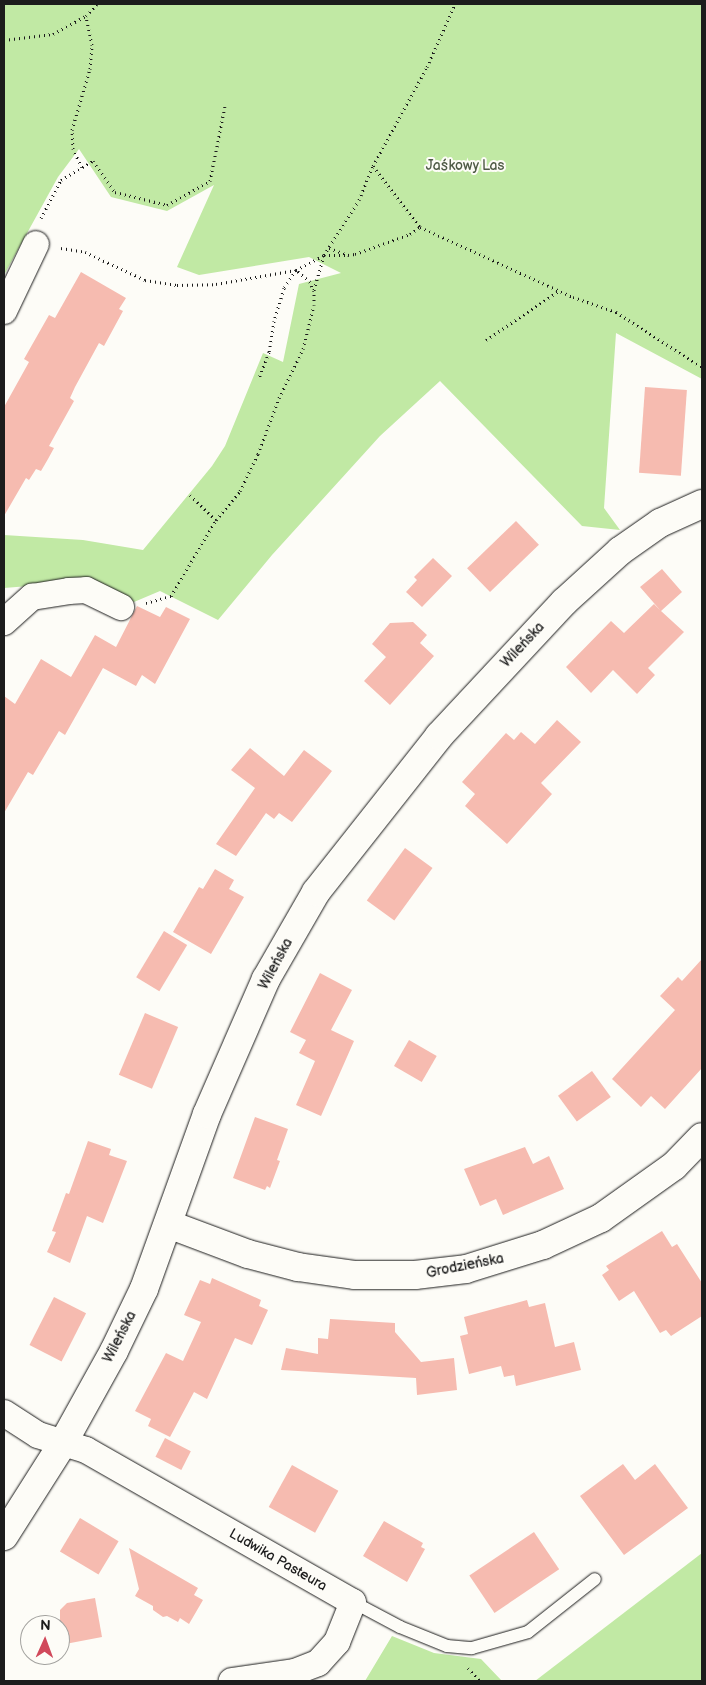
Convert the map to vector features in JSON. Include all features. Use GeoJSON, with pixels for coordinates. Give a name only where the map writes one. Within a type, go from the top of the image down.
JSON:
{"type":"FeatureCollection","features":[{"type":"Feature","properties":{"kind":"street"},"geometry":{"type":"LineString","coordinates":[[4,310],[38,232]]}},
{"type":"Feature","properties":{"kind":"street","name":"Wileńska"},"geometry":{"type":"LineString","coordinates":[[4,1536],[63,1443],[139,1298],[168,1224],[207,1114],[266,979],[316,892],[356,837],[439,736],[564,602],[620,551],[660,523],[702,504]]}},
{"type":"Feature","properties":{"kind":"street"},"geometry":{"type":"LineString","coordinates":[[4,622],[32,597],[69,591],[86,590],[121,607]]}},
{"type":"Feature","properties":{"kind":"street","name":"Grodzieńska"},"geometry":{"type":"LineString","coordinates":[[168,1224],[248,1254],[298,1267],[355,1275],[395,1275],[466,1269],[543,1246],[601,1218],[674,1166],[702,1137]]}},
{"type":"Feature","properties":{"kind":"street","name":"Ludwika Pasteura"},"geometry":{"type":"LineString","coordinates":[[4,1413],[38,1435],[86,1450],[353,1602]]}},
{"type":"Feature","properties":{"kind":"street"},"geometry":{"type":"LineString","coordinates":[[232,1681],[294,1672],[318,1663],[337,1642],[353,1602]]}},
{"type":"Feature","properties":{"kind":"lane"},"geometry":{"type":"LineString","coordinates":[[353,1602],[400,1628],[448,1646],[472,1648],[528,1632],[595,1579]]}},
{"type":"Feature","properties":{"kind":"path"},"geometry":{"type":"LineString","coordinates":[[4,40],[54,34],[86,16],[97,4]]}},
{"type":"Feature","properties":{"kind":"path"},"geometry":{"type":"LineString","coordinates":[[121,607],[170,596],[216,520],[240,491],[303,349],[314,305],[314,291],[324,255],[359,200],[373,166],[427,67],[455,4]]}},
{"type":"Feature","properties":{"kind":"path"},"geometry":{"type":"LineString","coordinates":[[82,167],[73,149],[72,130],[90,69],[92,45],[86,16]]}},
{"type":"Feature","properties":{"kind":"path"},"geometry":{"type":"LineString","coordinates":[[225,106],[210,181],[167,205],[115,192],[93,161],[61,180],[38,232],[145,280],[177,285],[216,284],[296,270],[324,255],[348,256],[410,234],[420,227]]}},
{"type":"Feature","properties":{"kind":"path"},"geometry":{"type":"LineString","coordinates":[[373,166],[420,227],[560,290],[616,312],[702,367]]}},
{"type":"Feature","properties":{"kind":"path"},"geometry":{"type":"LineString","coordinates":[[329,248],[348,256]]}},
{"type":"Feature","properties":{"kind":"path"},"geometry":{"type":"LineString","coordinates":[[296,270],[305,275],[314,291]]}},
{"type":"Feature","properties":{"kind":"path"},"geometry":{"type":"LineString","coordinates":[[259,378],[269,352],[274,321],[284,288],[296,270]]}},
{"type":"Feature","properties":{"kind":"path"},"geometry":{"type":"LineString","coordinates":[[486,340],[560,290]]}},
{"type":"Feature","properties":{"kind":"path"},"geometry":{"type":"LineString","coordinates":[[190,495],[216,520]]}},
{"type":"Feature","properties":{"kind":"green space","name":"Jaśkowy Las"},"geometry":{"type":"Polygon","coordinates":[[[4,4],[702,4],[702,379],[616,333],[604,508],[620,530],[582,526],[440,381],[380,436],[272,555],[218,620],[160,591],[134,602],[91,581],[4,588],[4,535],[83,540],[143,550],[212,466],[225,446],[263,353],[283,362],[299,284],[341,273],[309,257],[199,275],[177,267],[214,185],[167,211],[111,197],[79,149],[58,177],[4,275],[4,4]]]}},
{"type":"Feature","properties":{"kind":"green space"},"geometry":{"type":"Polygon","coordinates":[[[702,1553],[702,1681],[535,1681],[702,1553]]]}},
{"type":"Feature","properties":{"kind":"green space"},"geometry":{"type":"Polygon","coordinates":[[[392,1636],[434,1653],[481,1659],[502,1681],[365,1681],[392,1636]]]}},
{"type":"Feature","properties":{"kind":"building"},"geometry":{"type":"Polygon","coordinates":[[[81,272],[126,298],[119,309],[123,311],[104,346],[99,343],[75,387],[70,398],[74,401],[49,446],[54,448],[48,459],[41,471],[36,469],[29,480],[26,478],[4,516],[4,407],[29,362],[24,359],[49,315],[55,318],[81,272]]]}},
{"type":"Feature","properties":{"kind":"building"},"geometry":{"type":"Polygon","coordinates":[[[645,387],[687,390],[681,476],[639,473],[645,387]]]}},
{"type":"Feature","properties":{"kind":"building"},"geometry":{"type":"Polygon","coordinates":[[[516,521],[539,545],[490,592],[467,568],[516,521]]]}},
{"type":"Feature","properties":{"kind":"building"},"geometry":{"type":"Polygon","coordinates":[[[433,558],[452,576],[422,607],[406,592],[417,580],[414,577],[433,558]]]}},
{"type":"Feature","properties":{"kind":"building"},"geometry":{"type":"Polygon","coordinates":[[[662,569],[682,592],[661,611],[684,632],[648,668],[655,675],[637,694],[613,670],[591,693],[566,667],[611,621],[624,633],[654,604],[660,610],[640,587],[662,569]]]}},
{"type":"Feature","properties":{"kind":"building"},"geometry":{"type":"Polygon","coordinates":[[[137,606],[160,617],[166,607],[190,619],[155,684],[142,675],[136,686],[103,668],[65,735],[59,731],[33,775],[28,772],[4,813],[4,696],[15,704],[41,659],[71,677],[95,635],[116,647],[137,606]]]}},
{"type":"Feature","properties":{"kind":"building"},"geometry":{"type":"Polygon","coordinates":[[[413,622],[427,635],[420,643],[434,656],[390,705],[364,681],[386,657],[372,644],[390,623],[413,622]]]}},
{"type":"Feature","properties":{"kind":"building"},"geometry":{"type":"Polygon","coordinates":[[[557,720],[581,742],[541,783],[552,794],[507,844],[465,806],[475,794],[462,782],[506,733],[514,740],[521,732],[535,744],[557,720]]]}},
{"type":"Feature","properties":{"kind":"building"},"geometry":{"type":"Polygon","coordinates":[[[250,748],[284,776],[304,750],[332,771],[292,822],[279,813],[274,819],[266,813],[236,856],[216,844],[255,788],[231,770],[250,748]]]}},
{"type":"Feature","properties":{"kind":"building"},"geometry":{"type":"Polygon","coordinates":[[[405,848],[433,868],[394,921],[367,901],[405,848]]]}},
{"type":"Feature","properties":{"kind":"building"},"geometry":{"type":"Polygon","coordinates":[[[215,869],[234,880],[229,889],[244,897],[211,954],[173,932],[199,887],[203,889],[215,869]]]}},
{"type":"Feature","properties":{"kind":"building"},"geometry":{"type":"Polygon","coordinates":[[[164,931],[187,945],[159,991],[136,977],[164,931]]]}},
{"type":"Feature","properties":{"kind":"building"},"geometry":{"type":"Polygon","coordinates":[[[702,959],[702,1068],[665,1109],[651,1096],[641,1107],[612,1079],[675,1010],[660,996],[678,977],[682,981],[702,959]]]}},
{"type":"Feature","properties":{"kind":"building"},"geometry":{"type":"Polygon","coordinates":[[[320,973],[352,990],[331,1030],[354,1041],[321,1116],[296,1105],[315,1061],[299,1053],[306,1040],[290,1032],[320,973]]]}},
{"type":"Feature","properties":{"kind":"building"},"geometry":{"type":"Polygon","coordinates":[[[145,1013],[178,1027],[152,1089],[119,1075],[145,1013]]]}},
{"type":"Feature","properties":{"kind":"building"},"geometry":{"type":"Polygon","coordinates":[[[409,1040],[437,1056],[422,1082],[394,1066],[409,1040]]]}},
{"type":"Feature","properties":{"kind":"building"},"geometry":{"type":"Polygon","coordinates":[[[592,1071],[611,1097],[577,1122],[558,1096],[592,1071]]]}},
{"type":"Feature","properties":{"kind":"building"},"geometry":{"type":"Polygon","coordinates":[[[255,1117],[288,1129],[277,1160],[280,1161],[270,1188],[267,1186],[265,1190],[233,1178],[255,1117]]]}},
{"type":"Feature","properties":{"kind":"building"},"geometry":{"type":"Polygon","coordinates":[[[88,1141],[111,1149],[109,1155],[127,1161],[103,1223],[87,1216],[70,1263],[47,1252],[56,1232],[52,1231],[66,1193],[69,1194],[88,1141]]]}},
{"type":"Feature","properties":{"kind":"building"},"geometry":{"type":"Polygon","coordinates":[[[525,1147],[533,1164],[549,1156],[564,1189],[503,1215],[496,1199],[480,1206],[464,1169],[525,1147]]]}},
{"type":"Feature","properties":{"kind":"building"},"geometry":{"type":"Polygon","coordinates":[[[662,1231],[672,1247],[677,1244],[702,1283],[702,1316],[671,1336],[666,1330],[660,1333],[634,1291],[619,1301],[602,1275],[609,1270],[606,1266],[662,1231]]]}},
{"type":"Feature","properties":{"kind":"building"},"geometry":{"type":"Polygon","coordinates":[[[212,1278],[261,1300],[259,1306],[268,1310],[252,1345],[235,1338],[207,1399],[194,1392],[170,1437],[148,1426],[151,1419],[135,1411],[166,1353],[183,1361],[201,1322],[184,1315],[200,1280],[210,1284],[212,1278]]]}},
{"type":"Feature","properties":{"kind":"building"},"geometry":{"type":"Polygon","coordinates":[[[54,1297],[86,1313],[62,1361],[29,1345],[54,1297]]]}},
{"type":"Feature","properties":{"kind":"building"},"geometry":{"type":"Polygon","coordinates":[[[527,1300],[529,1307],[545,1303],[555,1347],[574,1342],[581,1370],[516,1386],[514,1375],[504,1377],[501,1366],[469,1374],[460,1336],[468,1334],[464,1317],[527,1300]]]}},
{"type":"Feature","properties":{"kind":"building"},"geometry":{"type":"Polygon","coordinates":[[[330,1319],[395,1323],[395,1332],[421,1362],[454,1358],[457,1390],[417,1395],[416,1378],[281,1370],[286,1348],[318,1354],[318,1338],[328,1339],[330,1319]]]}},
{"type":"Feature","properties":{"kind":"building"},"geometry":{"type":"Polygon","coordinates":[[[165,1438],[191,1451],[181,1470],[155,1457],[165,1438]]]}},
{"type":"Feature","properties":{"kind":"building"},"geometry":{"type":"Polygon","coordinates":[[[623,1464],[635,1480],[655,1464],[688,1508],[624,1555],[580,1496],[623,1464]]]}},
{"type":"Feature","properties":{"kind":"building"},"geometry":{"type":"Polygon","coordinates":[[[292,1465],[338,1491],[315,1533],[269,1507],[292,1465]]]}},
{"type":"Feature","properties":{"kind":"building"},"geometry":{"type":"Polygon","coordinates":[[[80,1518],[119,1541],[98,1575],[60,1551],[80,1518]]]}},
{"type":"Feature","properties":{"kind":"building"},"geometry":{"type":"Polygon","coordinates":[[[384,1521],[423,1543],[421,1547],[425,1549],[407,1582],[363,1556],[384,1521]]]}},
{"type":"Feature","properties":{"kind":"building"},"geometry":{"type":"Polygon","coordinates":[[[534,1532],[559,1569],[494,1613],[469,1576],[534,1532]]]}},
{"type":"Feature","properties":{"kind":"building"},"geometry":{"type":"Polygon","coordinates":[[[129,1548],[198,1588],[194,1595],[203,1600],[189,1624],[180,1618],[178,1622],[167,1616],[163,1617],[153,1610],[153,1606],[135,1596],[139,1589],[129,1548]]]}},
{"type":"Feature","properties":{"kind":"building"},"geometry":{"type":"Polygon","coordinates":[[[95,1598],[102,1637],[70,1643],[70,1615],[60,1615],[60,1610],[67,1603],[95,1598]]]}}]}
